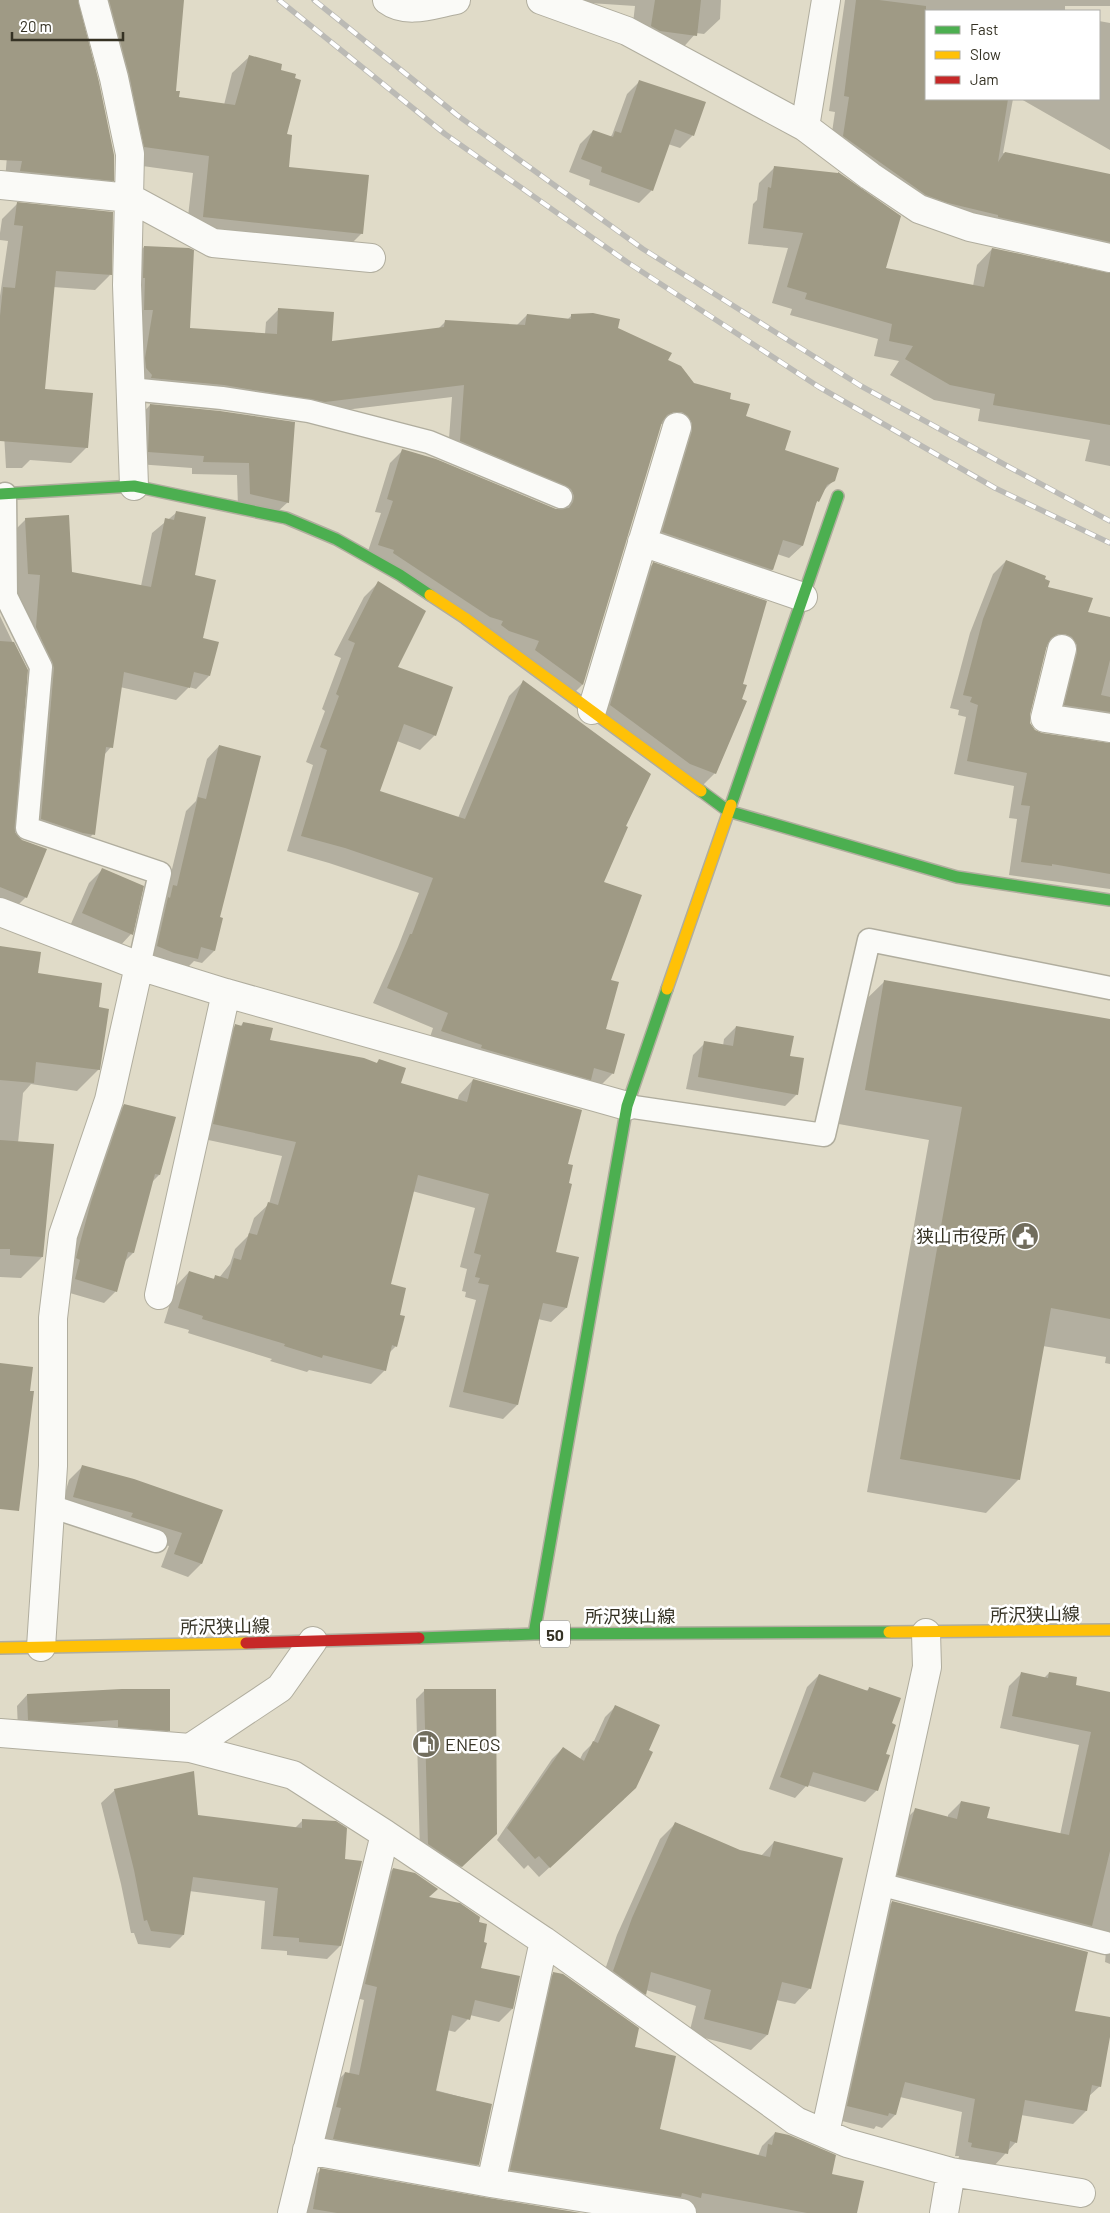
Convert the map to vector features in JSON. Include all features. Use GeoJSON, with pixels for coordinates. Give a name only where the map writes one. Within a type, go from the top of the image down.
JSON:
{"type":"FeatureCollection","features":[{"type":"Feature","properties":{"kind":"street"},"geometry":{"type":"LineString","coordinates":[[92,0],[114,78],[130,154],[127,285],[134,486]]}},
{"type":"Feature","properties":{"kind":"street"},"geometry":{"type":"LineString","coordinates":[[387,0],[394,5],[409,9],[456,0]]}},
{"type":"Feature","properties":{"kind":"street"},"geometry":{"type":"LineString","coordinates":[[541,0],[627,31],[805,127],[870,176],[919,209],[970,227],[1110,258]]}},
{"type":"Feature","properties":{"kind":"street"},"geometry":{"type":"LineString","coordinates":[[805,127],[826,0]]}},
{"type":"Feature","properties":{"kind":"street"},"geometry":{"type":"LineString","coordinates":[[0,185],[130,198],[213,243],[371,258]]}},
{"type":"Feature","properties":{"kind":"street"},"geometry":{"type":"LineString","coordinates":[[592,710],[677,427]]}},
{"type":"Feature","properties":{"kind":"street"},"geometry":{"type":"LineString","coordinates":[[2,494],[134,486],[286,518],[336,538],[400,575],[465,618],[728,811],[957,877],[1110,900]]}},
{"type":"Feature","properties":{"kind":"street"},"geometry":{"type":"LineString","coordinates":[[534,1634],[627,1106],[838,496]]}},
{"type":"Feature","properties":{"kind":"street"},"geometry":{"type":"LineString","coordinates":[[642,542],[803,597]]}},
{"type":"Feature","properties":{"kind":"street"},"geometry":{"type":"LineString","coordinates":[[1062,649],[1044,718],[1110,728]]}},
{"type":"Feature","properties":{"kind":"street"},"geometry":{"type":"LineString","coordinates":[[0,912],[139,966],[226,993],[627,1106]]}},
{"type":"Feature","properties":{"kind":"street"},"geometry":{"type":"LineString","coordinates":[[41,1647],[53,1466],[53,1318],[63,1235],[110,1100],[139,966]]}},
{"type":"Feature","properties":{"kind":"street"},"geometry":{"type":"LineString","coordinates":[[159,1295],[226,993]]}},
{"type":"Feature","properties":{"kind":"street","name":"所沢狭山線"},"geometry":{"type":"LineString","coordinates":[[0,1648],[313,1642],[534,1634],[926,1633],[1110,1630]]}},
{"type":"Feature","properties":{"kind":"street"},"geometry":{"type":"LineString","coordinates":[[825,2133],[927,1667],[926,1633]]}},
{"type":"Feature","properties":{"kind":"street"},"geometry":{"type":"LineString","coordinates":[[190,1748],[280,1688],[313,1642]]}},
{"type":"Feature","properties":{"kind":"street"},"geometry":{"type":"LineString","coordinates":[[0,1733],[190,1748],[293,1775],[386,1834],[544,1941],[796,2122],[847,2142],[951,2172],[1081,2193]]}},
{"type":"Feature","properties":{"kind":"street"},"geometry":{"type":"LineString","coordinates":[[292,2213],[386,1834]]}},
{"type":"Feature","properties":{"kind":"street"},"geometry":{"type":"LineString","coordinates":[[491,2183],[544,1941]]}},
{"type":"Feature","properties":{"kind":"street"},"geometry":{"type":"LineString","coordinates":[[307,2150],[491,2183],[682,2213]]}},
{"type":"Feature","properties":{"kind":"street"},"geometry":{"type":"LineString","coordinates":[[944,2213],[951,2172]]}},
{"type":"Feature","properties":{"kind":"lane"},"geometry":{"type":"LineString","coordinates":[[130,389],[222,398],[310,411],[429,442],[561,497]]}},
{"type":"Feature","properties":{"kind":"lane"},"geometry":{"type":"LineString","coordinates":[[2,494],[6,596],[41,667],[27,828],[160,873],[139,966]]}},
{"type":"Feature","properties":{"kind":"lane"},"geometry":{"type":"LineString","coordinates":[[627,1106],[824,1135],[869,940],[1110,988]]}},
{"type":"Feature","properties":{"kind":"lane"},"geometry":{"type":"LineString","coordinates":[[50,1506],[156,1541]]}},
{"type":"Feature","properties":{"kind":"lane"},"geometry":{"type":"LineString","coordinates":[[879,1884],[1106,1943]]}},
{"type":"Feature","properties":{"kind":"building"},"geometry":{"type":"Polygon","coordinates":[[[0,0],[78,0],[99,82],[114,155],[114,181],[20,171],[22,161],[0,160],[0,0]]]}},
{"type":"Feature","properties":{"kind":"building"},"geometry":{"type":"Polygon","coordinates":[[[109,0],[184,0],[176,91],[180,91],[179,97],[235,105],[249,55],[282,64],[281,70],[296,74],[295,78],[301,80],[287,134],[292,135],[289,167],[369,175],[363,234],[203,217],[209,156],[144,147],[129,74],[109,0]]]}},
{"type":"Feature","properties":{"kind":"building"},"geometry":{"type":"Polygon","coordinates":[[[655,0],[701,0],[697,36],[660,31],[651,26],[655,0]]]}},
{"type":"Feature","properties":{"kind":"building"},"geometry":{"type":"Polygon","coordinates":[[[856,0],[879,0],[926,6],[925,100],[1008,100],[998,162],[1005,152],[1110,174],[1110,242],[998,217],[998,215],[948,203],[926,195],[843,136],[849,97],[844,96],[856,0]]]}},
{"type":"Feature","properties":{"kind":"building"},"geometry":{"type":"Polygon","coordinates":[[[639,80],[706,102],[694,136],[675,129],[653,191],[601,172],[602,167],[581,159],[593,130],[613,137],[615,131],[621,133],[639,80]]]}},
{"type":"Feature","properties":{"kind":"building"},"geometry":{"type":"Polygon","coordinates":[[[774,166],[838,172],[901,216],[886,268],[984,287],[992,248],[1110,273],[1110,425],[993,405],[995,394],[950,385],[905,359],[913,346],[889,341],[892,324],[805,299],[807,293],[787,287],[803,233],[763,228],[768,187],[771,188],[774,166]]]}},
{"type":"Feature","properties":{"kind":"building"},"geometry":{"type":"Polygon","coordinates":[[[17,202],[113,212],[112,275],[56,271],[45,389],[93,393],[88,448],[0,441],[0,316],[3,287],[15,288],[23,226],[14,225],[17,202]]]}},
{"type":"Feature","properties":{"kind":"building"},"geometry":{"type":"Polygon","coordinates":[[[144,246],[189,248],[194,250],[190,328],[277,334],[278,308],[334,312],[332,341],[444,327],[445,320],[525,325],[527,314],[571,319],[571,314],[593,313],[620,319],[618,328],[672,353],[668,360],[681,366],[694,383],[731,393],[730,399],[750,404],[746,416],[791,431],[785,450],[839,468],[835,481],[827,485],[819,502],[817,501],[803,546],[783,540],[773,570],[662,532],[692,431],[692,423],[688,416],[682,412],[674,412],[667,415],[662,422],[583,685],[535,650],[539,641],[509,631],[501,625],[503,621],[490,617],[393,553],[394,550],[378,545],[393,501],[387,499],[402,449],[436,459],[556,509],[569,508],[574,496],[571,489],[460,441],[464,385],[325,402],[224,385],[151,378],[152,375],[146,368],[145,358],[153,310],[144,310],[144,246]]]}},
{"type":"Feature","properties":{"kind":"building"},"geometry":{"type":"Polygon","coordinates":[[[150,404],[220,411],[295,422],[289,503],[250,494],[249,463],[203,462],[204,456],[148,452],[150,404]]]}},
{"type":"Feature","properties":{"kind":"building"},"geometry":{"type":"Polygon","coordinates":[[[176,511],[206,517],[195,575],[216,580],[203,638],[219,642],[210,676],[194,672],[190,688],[124,672],[113,748],[106,747],[95,835],[41,819],[54,668],[36,627],[40,575],[28,574],[25,518],[69,515],[72,572],[151,587],[165,518],[174,520],[176,511]]]}},
{"type":"Feature","properties":{"kind":"building"},"geometry":{"type":"Polygon","coordinates":[[[1006,560],[1046,576],[1045,579],[1050,581],[1048,587],[1093,598],[1088,612],[1110,617],[1110,660],[1101,695],[1110,697],[1110,712],[1064,705],[1077,653],[1077,645],[1072,637],[1058,634],[1051,638],[1047,645],[1030,715],[1030,723],[1035,730],[1042,733],[1110,743],[1110,874],[1052,864],[1052,866],[1021,862],[1030,806],[1021,805],[1027,773],[967,761],[978,705],[970,702],[972,697],[963,695],[983,619],[1006,560]]]}},
{"type":"Feature","properties":{"kind":"building"},"geometry":{"type":"Polygon","coordinates":[[[653,562],[767,601],[743,684],[747,685],[742,699],[747,701],[716,774],[690,764],[610,705],[653,562]]]}},
{"type":"Feature","properties":{"kind":"building"},"geometry":{"type":"Polygon","coordinates":[[[378,581],[426,611],[398,667],[453,687],[436,736],[404,724],[380,791],[465,819],[523,680],[651,774],[626,826],[628,827],[604,882],[642,895],[611,980],[619,982],[606,1029],[625,1034],[614,1074],[594,1068],[591,1080],[481,1048],[482,1045],[441,1031],[448,1013],[387,988],[410,934],[412,934],[433,878],[345,848],[301,836],[327,750],[320,747],[339,696],[336,694],[355,643],[348,640],[378,581]]]}},
{"type":"Feature","properties":{"kind":"building"},"geometry":{"type":"Polygon","coordinates":[[[0,641],[14,642],[28,670],[15,832],[22,840],[47,849],[27,898],[0,887],[0,641]]]}},
{"type":"Feature","properties":{"kind":"building"},"geometry":{"type":"Polygon","coordinates":[[[219,745],[261,756],[220,917],[223,918],[215,951],[201,947],[198,959],[174,953],[157,946],[168,897],[170,898],[173,885],[177,886],[198,797],[206,799],[219,745]]]}},
{"type":"Feature","properties":{"kind":"building"},"geometry":{"type":"Polygon","coordinates":[[[102,868],[144,886],[133,935],[82,913],[102,868]]]}},
{"type":"Feature","properties":{"kind":"building"},"geometry":{"type":"Polygon","coordinates":[[[0,946],[41,952],[38,973],[102,983],[99,1007],[109,1009],[100,1070],[36,1062],[34,1083],[0,1080],[0,946]]]}},
{"type":"Feature","properties":{"kind":"building","name":"狭山市役所"},"geometry":{"type":"Polygon","coordinates":[[[884,980],[1110,1019],[1110,1319],[1051,1308],[1020,1480],[900,1459],[962,1107],[865,1090],[884,980]]]}},
{"type":"Feature","properties":{"kind":"building"},"geometry":{"type":"Polygon","coordinates":[[[243,1022],[273,1028],[270,1040],[364,1058],[377,1063],[379,1059],[406,1068],[401,1083],[467,1102],[473,1079],[582,1110],[568,1164],[573,1165],[569,1183],[572,1184],[556,1252],[579,1257],[567,1308],[543,1303],[518,1405],[463,1392],[489,1285],[478,1283],[480,1278],[475,1277],[481,1255],[474,1253],[489,1194],[418,1175],[391,1284],[406,1288],[400,1315],[405,1316],[397,1347],[392,1345],[386,1371],[323,1355],[322,1358],[284,1346],[285,1344],[202,1319],[203,1316],[178,1308],[189,1271],[214,1279],[215,1275],[228,1279],[234,1258],[241,1260],[249,1233],[257,1235],[268,1202],[278,1205],[296,1142],[213,1124],[235,1024],[242,1026],[243,1022]]]}},
{"type":"Feature","properties":{"kind":"building"},"geometry":{"type":"Polygon","coordinates":[[[736,1026],[794,1036],[790,1056],[804,1058],[798,1095],[698,1077],[704,1041],[733,1046],[736,1026]]]}},
{"type":"Feature","properties":{"kind":"building"},"geometry":{"type":"Polygon","coordinates":[[[124,1104],[176,1117],[160,1175],[155,1174],[134,1253],[128,1252],[117,1292],[75,1279],[80,1260],[76,1258],[91,1202],[124,1104]]]}},
{"type":"Feature","properties":{"kind":"building"},"geometry":{"type":"Polygon","coordinates":[[[0,1140],[54,1144],[43,1257],[10,1255],[10,1249],[0,1249],[0,1140]]]}},
{"type":"Feature","properties":{"kind":"building"},"geometry":{"type":"Polygon","coordinates":[[[0,1363],[33,1367],[30,1391],[34,1391],[19,1511],[0,1509],[0,1363]]]}},
{"type":"Feature","properties":{"kind":"building"},"geometry":{"type":"Polygon","coordinates":[[[82,1465],[134,1479],[223,1510],[202,1564],[174,1554],[182,1533],[131,1517],[133,1513],[73,1497],[82,1465]]]}},
{"type":"Feature","properties":{"kind":"building"},"geometry":{"type":"Polygon","coordinates":[[[1021,1672],[1048,1678],[1049,1672],[1077,1677],[1076,1685],[1110,1692],[1110,1851],[1092,1926],[897,1875],[915,1808],[957,1819],[961,1801],[990,1807],[987,1818],[1069,1835],[1091,1732],[1012,1716],[1021,1672]]]}},
{"type":"Feature","properties":{"kind":"building"},"geometry":{"type":"Polygon","coordinates":[[[819,1674],[868,1691],[869,1687],[901,1698],[892,1723],[896,1725],[886,1754],[890,1755],[878,1791],[813,1772],[808,1787],[780,1777],[819,1674]]]}},
{"type":"Feature","properties":{"kind":"building"},"geometry":{"type":"Polygon","coordinates":[[[122,1689],[170,1689],[170,1731],[118,1727],[118,1720],[73,1723],[28,1720],[27,1694],[122,1689]]]}},
{"type":"Feature","properties":{"kind":"building"},"geometry":{"type":"Polygon","coordinates":[[[424,1689],[496,1689],[497,1834],[462,1867],[428,1844],[424,1689]]]}},
{"type":"Feature","properties":{"kind":"building"},"geometry":{"type":"Polygon","coordinates":[[[615,1705],[660,1725],[649,1750],[653,1752],[636,1788],[550,1868],[539,1856],[535,1859],[507,1828],[563,1747],[584,1761],[593,1741],[598,1743],[615,1705]]]}},
{"type":"Feature","properties":{"kind":"building"},"geometry":{"type":"Polygon","coordinates":[[[194,1771],[198,1815],[302,1828],[302,1819],[336,1821],[347,1828],[345,1859],[362,1861],[341,1946],[299,1942],[299,1938],[273,1936],[278,1888],[193,1877],[184,1935],[151,1931],[147,1920],[144,1921],[134,1870],[114,1789],[194,1771]]]}},
{"type":"Feature","properties":{"kind":"building"},"geometry":{"type":"Polygon","coordinates":[[[675,1822],[740,1850],[770,1857],[774,1841],[843,1858],[811,1989],[782,1982],[768,2035],[704,2019],[711,1990],[651,1972],[646,1995],[613,1971],[632,1918],[675,1822]]]}},
{"type":"Feature","properties":{"kind":"building"},"geometry":{"type":"Polygon","coordinates":[[[393,1868],[415,1873],[438,1889],[429,1897],[460,1903],[480,1917],[479,1922],[487,1924],[484,1942],[487,1943],[481,1968],[520,1976],[513,2009],[475,2000],[470,2020],[452,2015],[436,2091],[492,2104],[479,2165],[333,2139],[341,2108],[336,2107],[345,2072],[359,2075],[377,1987],[365,1984],[393,1868]]]}},
{"type":"Feature","properties":{"kind":"building"},"geometry":{"type":"Polygon","coordinates":[[[892,1901],[1088,1952],[1075,2011],[1110,2017],[1110,2037],[1101,2087],[1092,2085],[1087,2111],[1025,2100],[1017,2143],[1010,2141],[1008,2154],[971,2147],[972,2143],[968,2142],[975,2099],[905,2082],[896,2115],[889,2113],[888,2116],[847,2106],[892,1901]]]}},
{"type":"Feature","properties":{"kind":"building"},"geometry":{"type":"Polygon","coordinates":[[[553,1972],[563,1974],[639,2028],[635,2047],[676,2056],[660,2129],[766,2157],[768,2144],[772,2145],[775,2132],[789,2135],[836,2155],[832,2174],[864,2181],[857,2213],[807,2213],[702,2193],[701,2198],[682,2193],[681,2197],[510,2170],[553,1972]]]}},
{"type":"Feature","properties":{"kind":"building"},"geometry":{"type":"Polygon","coordinates":[[[320,2168],[581,2213],[337,2213],[313,2209],[320,2168]]]}},
{"type":"Feature","properties":{"kind":"railway"},"geometry":{"type":"LineString","coordinates":[[279,0],[445,134],[627,262],[819,387],[995,488],[1110,543]]}},
{"type":"Feature","properties":{"kind":"railway"},"geometry":{"type":"LineString","coordinates":[[314,0],[457,115],[643,249],[861,386],[1110,521]]}},
{"type":"Feature","properties":{"kind":"traffic: fast"},"geometry":{"type":"LineString","coordinates":[[0,494],[134,486],[286,518],[336,539],[400,575],[430,595]]}},
{"type":"Feature","properties":{"kind":"traffic: fast"},"geometry":{"type":"LineString","coordinates":[[731,805],[838,496]]}},
{"type":"Feature","properties":{"kind":"traffic: fast"},"geometry":{"type":"LineString","coordinates":[[701,791],[728,811],[957,877],[1110,900]]}},
{"type":"Feature","properties":{"kind":"traffic: fast"},"geometry":{"type":"LineString","coordinates":[[534,1634],[627,1106],[667,989]]}},
{"type":"Feature","properties":{"kind":"traffic: fast"},"geometry":{"type":"LineString","coordinates":[[419,1638],[534,1634],[889,1632]]}},
{"type":"Feature","properties":{"kind":"traffic: slow"},"geometry":{"type":"LineString","coordinates":[[430,595],[465,618],[701,791]]}},
{"type":"Feature","properties":{"kind":"traffic: slow"},"geometry":{"type":"LineString","coordinates":[[667,989],[731,805]]}},
{"type":"Feature","properties":{"kind":"traffic: slow"},"geometry":{"type":"LineString","coordinates":[[889,1632],[1110,1630]]}},
{"type":"Feature","properties":{"kind":"traffic: slow"},"geometry":{"type":"LineString","coordinates":[[0,1648],[246,1643]]}},
{"type":"Feature","properties":{"kind":"traffic: jam"},"geometry":{"type":"LineString","coordinates":[[246,1643],[419,1638]]}},
{"type":"Feature","properties":{"kind":"place","name":"狭山市役所"},"geometry":{"type":"Point","coordinates":[1025,1236]}},
{"type":"Feature","properties":{"kind":"place","name":"ENEOS"},"geometry":{"type":"Point","coordinates":[426,1744]}}]}
